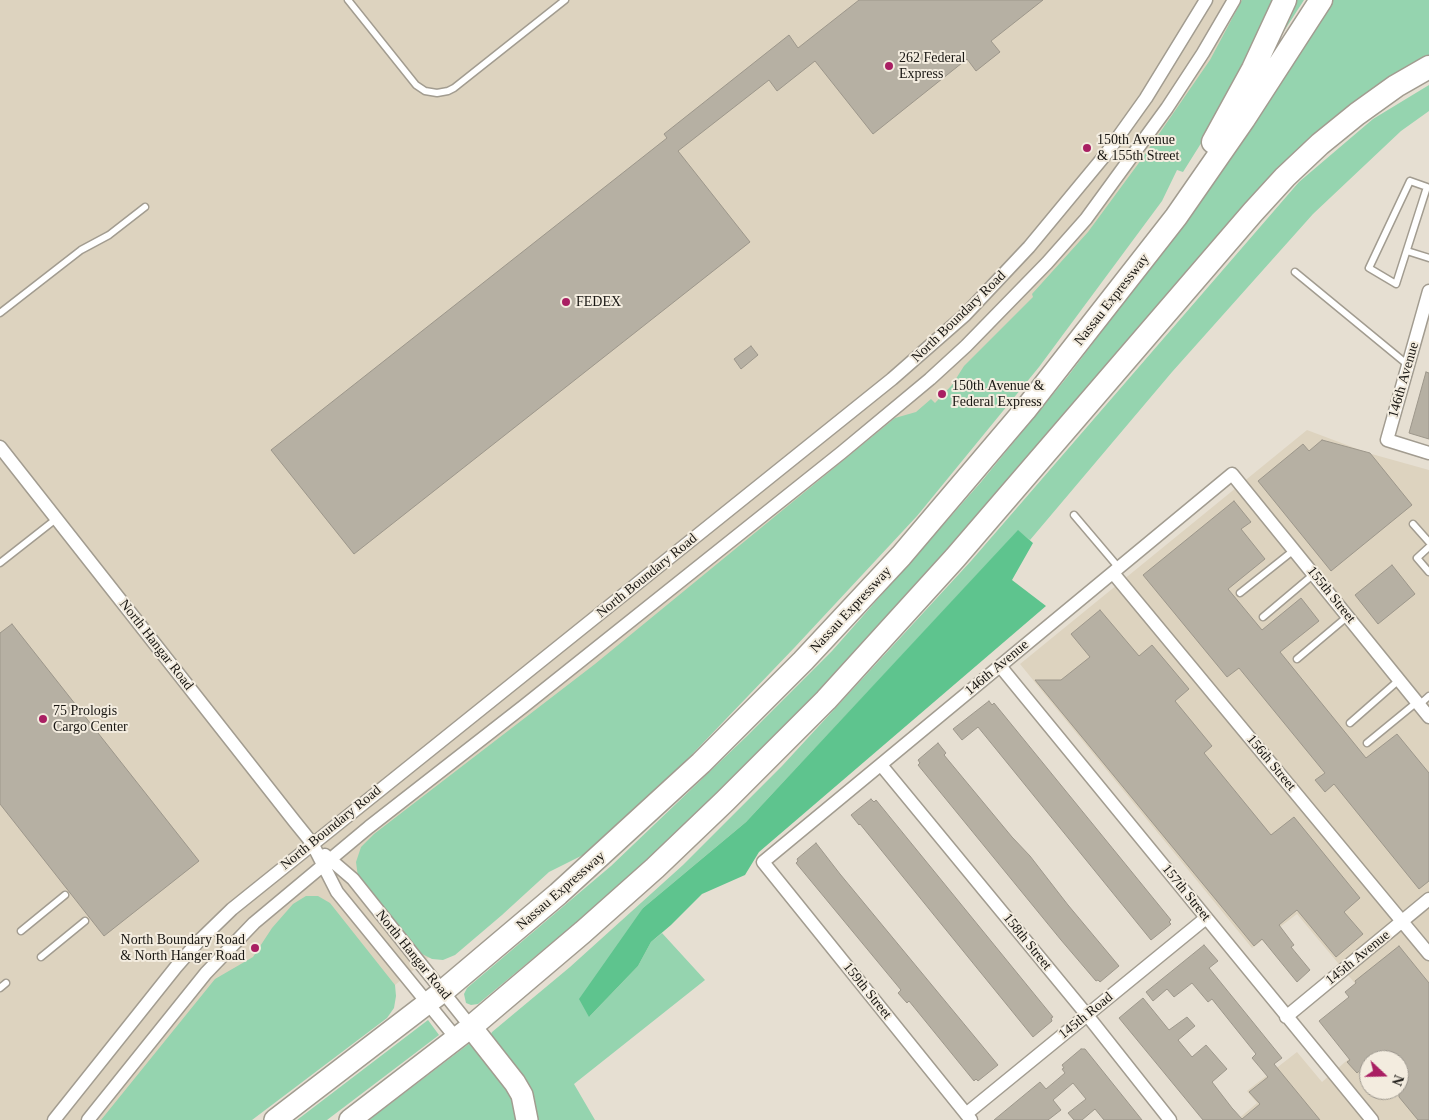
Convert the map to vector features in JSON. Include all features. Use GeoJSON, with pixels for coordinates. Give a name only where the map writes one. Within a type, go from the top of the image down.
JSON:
{"type":"FeatureCollection","features":[{"type":"Feature","properties":{"kind":"highway"},"geometry":{"type":"LineString","coordinates":[[1117,293],[1215,138],[1249,76],[1285,0]]}},
{"type":"Feature","properties":{"kind":"highway","name":"Nassau Expressway"},"geometry":{"type":"LineString","coordinates":[[275,1120],[435,998],[528,920],[632,828],[729,737],[875,584],[964,484],[1117,293],[1204,178],[1284,58],[1320,0]]}},
{"type":"Feature","properties":{"kind":"highway"},"geometry":{"type":"LineString","coordinates":[[350,1120],[463,1033],[626,894],[725,801],[826,700],[955,558],[1242,224],[1285,177],[1320,144],[1357,114],[1396,86],[1429,67]]}},
{"type":"Feature","properties":{"kind":"highway"},"geometry":{"type":"LineString","coordinates":[[463,1033],[515,1082],[522,1095],[527,1120]]}},
{"type":"Feature","properties":{"kind":"street","name":"North Boundary Road"},"geometry":{"type":"LineString","coordinates":[[54,1120],[197,943],[232,909],[892,379],[965,315],[1029,247],[1106,154],[1161,75],[1206,0]]}},
{"type":"Feature","properties":{"kind":"street","name":"North Boundary Road"},"geometry":{"type":"LineString","coordinates":[[88,1120],[206,973],[254,923],[327,862],[827,464],[930,380],[966,346],[1047,263],[1086,219],[1167,108],[1203,54],[1234,0]]}},
{"type":"Feature","properties":{"kind":"street","name":"146th Avenue"},"geometry":{"type":"LineString","coordinates":[[1429,294],[1387,440],[1429,453]]}},
{"type":"Feature","properties":{"kind":"street","name":"North Hangar Road"},"geometry":{"type":"LineString","coordinates":[[0,447],[327,862],[352,879],[435,998],[463,1033]]}},
{"type":"Feature","properties":{"kind":"street","name":"146th Avenue"},"geometry":{"type":"LineString","coordinates":[[763,862],[1232,474]]}},
{"type":"Feature","properties":{"kind":"street","name":"155th Street"},"geometry":{"type":"LineString","coordinates":[[1232,474],[1399,680],[1422,701],[1429,717]]}},
{"type":"Feature","properties":{"kind":"street","name":"156th Street"},"geometry":{"type":"LineString","coordinates":[[1116,571],[1429,954]]}},
{"type":"Feature","properties":{"kind":"street","name":"157th Street"},"geometry":{"type":"LineString","coordinates":[[1000,666],[1372,1120]]}},
{"type":"Feature","properties":{"kind":"street","name":"158th Street"},"geometry":{"type":"LineString","coordinates":[[881,765],[1087,1015],[1170,1120]]}},
{"type":"Feature","properties":{"kind":"street","name":"North Hangar Road"},"geometry":{"type":"LineString","coordinates":[[327,862],[337,892],[435,998],[463,1033]]}},
{"type":"Feature","properties":{"kind":"street","name":"159th Street"},"geometry":{"type":"LineString","coordinates":[[763,862],[968,1117]]}},
{"type":"Feature","properties":{"kind":"street","name":"145th Avenue"},"geometry":{"type":"LineString","coordinates":[[1286,1017],[1429,899]]}},
{"type":"Feature","properties":{"kind":"street","name":"145th Road"},"geometry":{"type":"LineString","coordinates":[[968,1117],[1087,1015],[1206,918]]}},
{"type":"Feature","properties":{"kind":"lane"},"geometry":{"type":"LineString","coordinates":[[348,0],[416,85],[425,91],[437,93],[454,88],[565,0]]}},
{"type":"Feature","properties":{"kind":"lane"},"geometry":{"type":"LineString","coordinates":[[1410,181],[1427,187],[1406,251],[1396,284],[1369,268],[1410,181]]}},
{"type":"Feature","properties":{"kind":"lane"},"geometry":{"type":"LineString","coordinates":[[0,313],[81,250],[109,235],[145,207]]}},
{"type":"Feature","properties":{"kind":"lane"},"geometry":{"type":"LineString","coordinates":[[1406,251],[1429,258]]}},
{"type":"Feature","properties":{"kind":"lane"},"geometry":{"type":"LineString","coordinates":[[1295,272],[1408,365]]}},
{"type":"Feature","properties":{"kind":"lane"},"geometry":{"type":"LineString","coordinates":[[1074,516],[1116,571]]}},
{"type":"Feature","properties":{"kind":"lane"},"geometry":{"type":"LineString","coordinates":[[0,563],[56,519]]}},
{"type":"Feature","properties":{"kind":"lane"},"geometry":{"type":"LineString","coordinates":[[1413,524],[1429,542]]}},
{"type":"Feature","properties":{"kind":"lane"},"geometry":{"type":"LineString","coordinates":[[1429,547],[1417,558],[1429,572]]}},
{"type":"Feature","properties":{"kind":"lane"},"geometry":{"type":"LineString","coordinates":[[1240,593],[1294,550]]}},
{"type":"Feature","properties":{"kind":"lane"},"geometry":{"type":"LineString","coordinates":[[1263,617],[1314,574]]}},
{"type":"Feature","properties":{"kind":"lane"},"geometry":{"type":"LineString","coordinates":[[1297,659],[1348,616]]}},
{"type":"Feature","properties":{"kind":"lane"},"geometry":{"type":"LineString","coordinates":[[1350,723],[1399,680]]}},
{"type":"Feature","properties":{"kind":"lane"},"geometry":{"type":"LineString","coordinates":[[1367,743],[1422,701]]}},
{"type":"Feature","properties":{"kind":"lane"},"geometry":{"type":"LineString","coordinates":[[20,932],[65,895]]}},
{"type":"Feature","properties":{"kind":"lane"},"geometry":{"type":"LineString","coordinates":[[41,956],[86,921]]}},
{"type":"Feature","properties":{"kind":"lane"},"geometry":{"type":"LineString","coordinates":[[0,988],[6,983]]}},
{"type":"Feature","properties":{"kind":"shaded area"},"geometry":{"type":"Polygon","coordinates":[[[0,0],[1265,0],[1143,200],[467,926],[384,994],[217,1120],[0,1120],[0,0]]]}},
{"type":"Feature","properties":{"kind":"shaded area"},"geometry":{"type":"Polygon","coordinates":[[[1307,430],[1368,453],[1429,470],[1429,1120],[1237,1120],[1257,1103],[1247,1091],[1297,1052],[1322,1082],[1389,1024],[1297,914],[1252,948],[1020,664],[1307,430]]]}},
{"type":"Feature","properties":{"kind":"green space"},"geometry":{"type":"Polygon","coordinates":[[[1242,0],[1273,0],[1210,129],[1183,172],[1177,170],[1162,201],[1039,367],[917,516],[679,768],[587,853],[549,872],[455,955],[443,960],[432,959],[422,954],[358,877],[356,862],[361,847],[374,834],[595,664],[895,418],[916,412],[931,399],[935,403],[952,385],[964,366],[1033,297],[1032,294],[1088,232],[1141,160],[1210,60],[1242,0]]]}},
{"type":"Feature","properties":{"kind":"green space"},"geometry":{"type":"Polygon","coordinates":[[[1292,0],[1304,0],[1266,59],[1292,0]]]}},
{"type":"Feature","properties":{"kind":"green space"},"geometry":{"type":"Polygon","coordinates":[[[1330,0],[1429,0],[1429,55],[1419,60],[1303,145],[871,639],[713,799],[613,892],[478,1004],[471,1005],[466,1003],[464,994],[467,988],[611,866],[746,737],[832,651],[981,482],[1068,376],[1149,269],[1330,0]]]}},
{"type":"Feature","properties":{"kind":"green space"},"geometry":{"type":"Polygon","coordinates":[[[1429,85],[1429,111],[1401,131],[1313,214],[1172,372],[1030,540],[1018,531],[746,822],[643,908],[589,1017],[638,966],[651,942],[662,933],[705,980],[574,1084],[595,1120],[535,1120],[536,1113],[518,1073],[490,1036],[492,1032],[570,967],[683,865],[782,766],[971,561],[1299,182],[1373,119],[1429,85]]]}},
{"type":"Feature","properties":{"kind":"green space"},"geometry":{"type":"Polygon","coordinates":[[[1018,530],[1033,543],[1012,580],[1046,606],[759,852],[745,875],[702,894],[651,942],[638,966],[589,1017],[579,999],[643,908],[746,822],[1018,530]]]}},
{"type":"Feature","properties":{"kind":"green space"},"geometry":{"type":"Polygon","coordinates":[[[306,896],[318,896],[330,903],[395,985],[394,1008],[387,1018],[252,1120],[101,1120],[215,979],[253,957],[272,928],[293,904],[306,896]]]}},
{"type":"Feature","properties":{"kind":"green space"},"geometry":{"type":"Polygon","coordinates":[[[428,1020],[439,1035],[327,1120],[297,1120],[428,1020]]]}},
{"type":"Feature","properties":{"kind":"green space"},"geometry":{"type":"Polygon","coordinates":[[[470,1043],[505,1085],[519,1110],[519,1120],[369,1120],[470,1043]]]}},
{"type":"Feature","properties":{"kind":"building","name":"FEDEX"},"geometry":{"type":"Polygon","coordinates":[[[859,0],[1043,0],[991,41],[1000,52],[976,71],[967,59],[873,134],[815,61],[777,91],[769,80],[678,151],[750,242],[354,554],[271,450],[667,138],[664,134],[789,35],[798,48],[859,0]]]}},
{"type":"Feature","properties":{"kind":"building"},"geometry":{"type":"Polygon","coordinates":[[[751,346],[758,355],[741,369],[734,359],[751,346]]]}},
{"type":"Feature","properties":{"kind":"building"},"geometry":{"type":"Polygon","coordinates":[[[1426,372],[1429,373],[1429,439],[1409,433],[1426,372]]]}},
{"type":"Feature","properties":{"kind":"building"},"geometry":{"type":"Polygon","coordinates":[[[1322,440],[1370,453],[1412,505],[1331,571],[1258,481],[1303,444],[1309,451],[1322,440]]]}},
{"type":"Feature","properties":{"kind":"building"},"geometry":{"type":"Polygon","coordinates":[[[1234,501],[1251,522],[1241,529],[1265,559],[1228,589],[1262,630],[1301,598],[1319,621],[1280,652],[1366,758],[1397,734],[1429,773],[1429,881],[1419,889],[1334,784],[1325,792],[1315,780],[1325,773],[1239,668],[1227,677],[1143,575],[1234,501]]]}},
{"type":"Feature","properties":{"kind":"building"},"geometry":{"type":"Polygon","coordinates":[[[1392,565],[1415,594],[1378,624],[1355,595],[1392,565]]]}},
{"type":"Feature","properties":{"kind":"building"},"geometry":{"type":"Polygon","coordinates":[[[1100,610],[1139,656],[1152,645],[1189,689],[1175,701],[1212,746],[1204,753],[1271,835],[1294,817],[1360,898],[1344,912],[1363,934],[1336,957],[1297,910],[1279,925],[1294,945],[1291,947],[1310,970],[1297,982],[1262,939],[1254,946],[1035,680],[1061,680],[1090,657],[1071,634],[1100,610]]]}},
{"type":"Feature","properties":{"kind":"building","name":"75 Prologis Cargo Center"},"geometry":{"type":"Polygon","coordinates":[[[12,624],[199,861],[104,936],[0,804],[0,633],[12,624]]]}},
{"type":"Feature","properties":{"kind":"building"},"geometry":{"type":"Polygon","coordinates":[[[989,701],[992,705],[994,703],[1171,920],[1169,922],[1171,924],[1151,940],[978,727],[962,740],[953,729],[989,701]]]}},
{"type":"Feature","properties":{"kind":"building"},"geometry":{"type":"Polygon","coordinates":[[[938,743],[946,753],[944,755],[1030,856],[1119,966],[1100,982],[1096,981],[1061,940],[918,765],[920,763],[918,760],[938,743]]]}},
{"type":"Feature","properties":{"kind":"building"},"geometry":{"type":"Polygon","coordinates":[[[871,799],[874,802],[876,800],[1053,1017],[1051,1018],[1052,1021],[1033,1037],[851,815],[871,799]]]}},
{"type":"Feature","properties":{"kind":"building"},"geometry":{"type":"Polygon","coordinates":[[[816,843],[998,1065],[978,1081],[976,1079],[974,1081],[909,1001],[907,1003],[898,993],[901,990],[796,863],[797,859],[816,843]]]}},
{"type":"Feature","properties":{"kind":"building"},"geometry":{"type":"Polygon","coordinates":[[[1204,945],[1218,961],[1209,968],[1282,1058],[1274,1064],[1320,1120],[1203,1120],[1119,1018],[1143,998],[1169,1030],[1187,1017],[1195,1026],[1178,1040],[1192,1057],[1206,1045],[1227,1069],[1212,1082],[1232,1108],[1242,1119],[1260,1104],[1249,1092],[1268,1077],[1252,1058],[1256,1054],[1212,999],[1208,1002],[1192,983],[1174,997],[1167,989],[1153,1001],[1146,992],[1204,945]]]}},
{"type":"Feature","properties":{"kind":"building"},"geometry":{"type":"Polygon","coordinates":[[[1399,946],[1429,983],[1429,1120],[1418,1120],[1401,1100],[1409,1100],[1409,1050],[1359,1050],[1359,1071],[1357,1073],[1347,1062],[1350,1060],[1319,1021],[1349,997],[1345,992],[1356,983],[1355,981],[1399,946]]]}},
{"type":"Feature","properties":{"kind":"building"},"geometry":{"type":"Polygon","coordinates":[[[1081,1049],[1085,1049],[1142,1120],[1104,1120],[1095,1109],[1082,1120],[1074,1120],[1068,1113],[1086,1099],[1073,1083],[1053,1100],[1061,1110],[1048,1120],[994,1120],[1040,1082],[1046,1089],[1065,1073],[1062,1065],[1081,1049]]]}},
{"type":"Feature","properties":{"kind":"place","name":"262 Federal Express"},"geometry":{"type":"Point","coordinates":[889,66]}},
{"type":"Feature","properties":{"kind":"place","name":"150th Avenue & 155th Street"},"geometry":{"type":"Point","coordinates":[1087,148]}},
{"type":"Feature","properties":{"kind":"place","name":"FEDEX"},"geometry":{"type":"Point","coordinates":[566,302]}},
{"type":"Feature","properties":{"kind":"place","name":"150th Avenue & Federal Express"},"geometry":{"type":"Point","coordinates":[942,394]}},
{"type":"Feature","properties":{"kind":"place","name":"75 Prologis Cargo Center"},"geometry":{"type":"Point","coordinates":[43,719]}},
{"type":"Feature","properties":{"kind":"place","name":"North Boundary Road & North Hanger Road"},"geometry":{"type":"Point","coordinates":[255,948]}}]}
